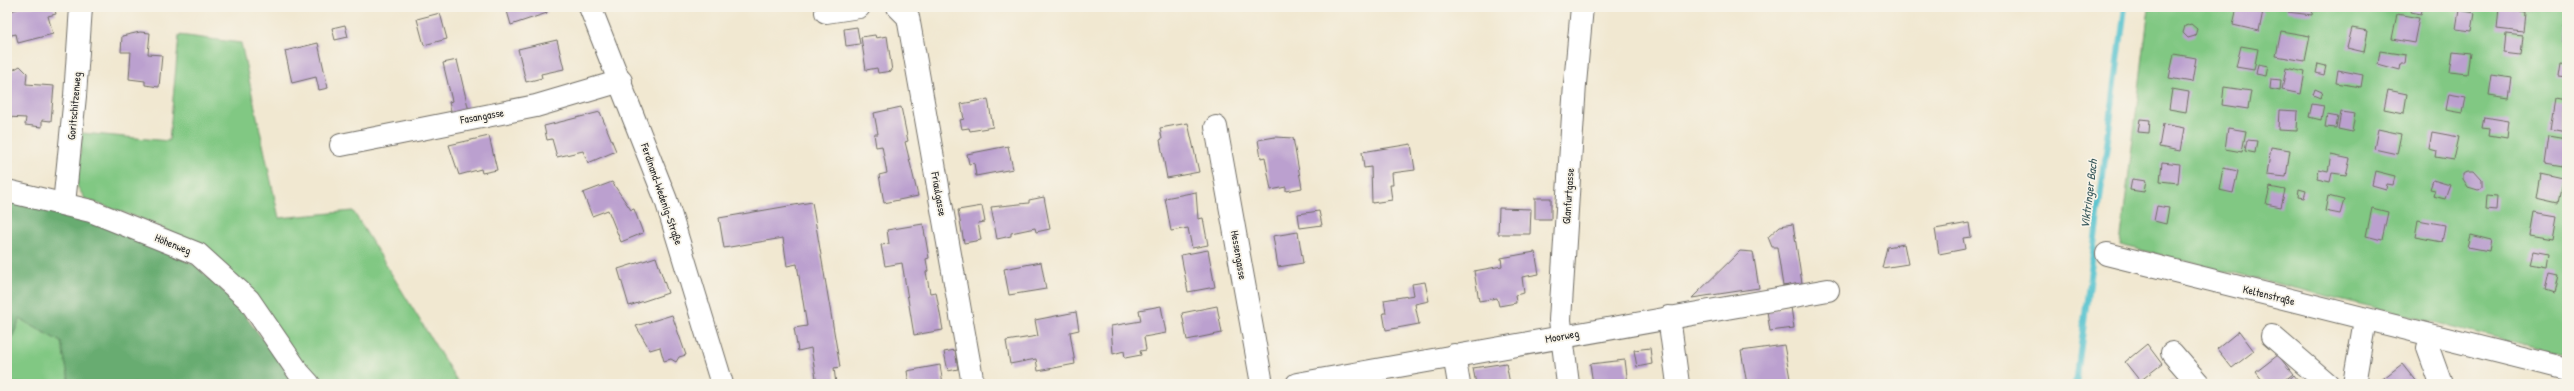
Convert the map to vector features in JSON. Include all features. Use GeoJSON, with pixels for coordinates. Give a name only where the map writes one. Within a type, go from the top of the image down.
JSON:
{"type":"FeatureCollection","features":[{"type":"Feature","properties":{"kind":"street","name":"Goritschitzenweg"},"geometry":{"type":"LineString","coordinates":[[64,204],[75,96],[81,7]]}},
{"type":"Feature","properties":{"kind":"street","name":"Ferdinand-Wedenig-Straße"},"geometry":{"type":"LineString","coordinates":[[590,7],[621,81],[666,200],[722,384]]}},
{"type":"Feature","properties":{"kind":"street"},"geometry":{"type":"LineString","coordinates":[[826,12],[859,7]]}},
{"type":"Feature","properties":{"kind":"street","name":"Friaulgasse"},"geometry":{"type":"LineString","coordinates":[[898,7],[908,17],[973,384]]}},
{"type":"Feature","properties":{"kind":"street","name":"Glanfurtgasse"},"geometry":{"type":"LineString","coordinates":[[1568,384],[1561,336],[1575,84],[1582,7]]}},
{"type":"Feature","properties":{"kind":"street","name":"Fasangasse"},"geometry":{"type":"LineString","coordinates":[[341,145],[536,106],[621,81]]}},
{"type":"Feature","properties":{"kind":"street","name":"Hessengasse"},"geometry":{"type":"LineString","coordinates":[[1216,127],[1262,384]]}},
{"type":"Feature","properties":{"kind":"street","name":"Höhenweg"},"geometry":{"type":"LineString","coordinates":[[7,191],[91,211],[198,254],[249,300],[299,373],[309,384]]}},
{"type":"Feature","properties":{"kind":"street","name":"Keltenstraße"},"geometry":{"type":"LineString","coordinates":[[2107,254],[2365,320],[2567,369]]}},
{"type":"Feature","properties":{"kind":"street","name":"Moorweg"},"geometry":{"type":"LineString","coordinates":[[1297,384],[1561,336],[1828,290]]}},
{"type":"Feature","properties":{"kind":"street"},"geometry":{"type":"LineString","coordinates":[[1669,317],[1678,384]]}},
{"type":"Feature","properties":{"kind":"street"},"geometry":{"type":"LineString","coordinates":[[2354,384],[2365,320]]}},
{"type":"Feature","properties":{"kind":"street"},"geometry":{"type":"LineString","coordinates":[[2272,336],[2328,384]]}},
{"type":"Feature","properties":{"kind":"street"},"geometry":{"type":"LineString","coordinates":[[2432,336],[2428,348],[2441,384]]}},
{"type":"Feature","properties":{"kind":"street"},"geometry":{"type":"LineString","coordinates":[[2172,352],[2199,384]]}},
{"type":"Feature","properties":{"kind":"street"},"geometry":{"type":"LineString","coordinates":[[1454,355],[1459,384]]}},
{"type":"Feature","properties":{"kind":"green space"},"geometry":{"type":"Polygon","coordinates":[[[2149,7],[2567,7],[2567,355],[2120,245],[2149,7]]]}},
{"type":"Feature","properties":{"kind":"green space"},"geometry":{"type":"Polygon","coordinates":[[[179,35],[241,43],[279,218],[353,211],[459,384],[319,384],[208,251],[150,222],[85,199],[77,186],[82,133],[169,141],[179,35]]]}},
{"type":"Feature","properties":{"kind":"green space"},"geometry":{"type":"Polygon","coordinates":[[[7,201],[68,213],[134,236],[195,265],[233,300],[297,384],[70,384],[61,342],[20,319],[7,349],[7,201]]]}},
{"type":"Feature","properties":{"kind":"green space"},"geometry":{"type":"Polygon","coordinates":[[[20,319],[61,342],[70,384],[7,384],[7,349],[20,319]]]}},
{"type":"Feature","properties":{"kind":"building"},"geometry":{"type":"Polygon","coordinates":[[[24,7],[54,7],[56,14],[48,16],[53,34],[18,43],[16,34],[7,36],[7,12],[24,7]]]}},
{"type":"Feature","properties":{"kind":"building"},"geometry":{"type":"Polygon","coordinates":[[[511,7],[545,7],[547,13],[511,25],[507,11],[512,9],[511,7]]]}},
{"type":"Feature","properties":{"kind":"building"},"geometry":{"type":"Polygon","coordinates":[[[2237,7],[2263,11],[2259,31],[2233,25],[2237,7]]]}},
{"type":"Feature","properties":{"kind":"building"},"geometry":{"type":"Polygon","coordinates":[[[2287,7],[2313,7],[2312,15],[2287,12],[2287,7]]]}},
{"type":"Feature","properties":{"kind":"building"},"geometry":{"type":"Polygon","coordinates":[[[2412,7],[2423,7],[2421,14],[2411,12],[2412,7]]]}},
{"type":"Feature","properties":{"kind":"building"},"geometry":{"type":"Polygon","coordinates":[[[2499,7],[2521,7],[2520,12],[2525,13],[2523,32],[2497,29],[2499,7]]]}},
{"type":"Feature","properties":{"kind":"building"},"geometry":{"type":"Polygon","coordinates":[[[2459,10],[2475,13],[2472,31],[2456,29],[2459,10]]]}},
{"type":"Feature","properties":{"kind":"building"},"geometry":{"type":"Polygon","coordinates":[[[440,13],[447,39],[424,45],[417,19],[440,13]]]}},
{"type":"Feature","properties":{"kind":"building"},"geometry":{"type":"Polygon","coordinates":[[[2397,14],[2419,18],[2414,43],[2392,39],[2397,14]]]}},
{"type":"Feature","properties":{"kind":"building"},"geometry":{"type":"Polygon","coordinates":[[[2191,24],[2197,29],[2195,36],[2188,38],[2183,33],[2185,26],[2191,24]]]}},
{"type":"Feature","properties":{"kind":"building"},"geometry":{"type":"Polygon","coordinates":[[[345,25],[348,37],[335,40],[332,28],[345,25]]]}},
{"type":"Feature","properties":{"kind":"building"},"geometry":{"type":"Polygon","coordinates":[[[2564,25],[2567,26],[2567,42],[2563,41],[2564,25]]]}},
{"type":"Feature","properties":{"kind":"building"},"geometry":{"type":"Polygon","coordinates":[[[857,27],[860,44],[846,46],[844,29],[857,27]]]}},
{"type":"Feature","properties":{"kind":"building"},"geometry":{"type":"Polygon","coordinates":[[[2352,28],[2368,31],[2364,52],[2347,48],[2352,28]]]}},
{"type":"Feature","properties":{"kind":"building"},"geometry":{"type":"Polygon","coordinates":[[[2281,31],[2310,36],[2305,61],[2276,56],[2281,31]]]}},
{"type":"Feature","properties":{"kind":"building"},"geometry":{"type":"Polygon","coordinates":[[[140,32],[150,33],[148,54],[162,55],[159,87],[145,85],[145,81],[129,79],[131,52],[121,52],[122,36],[140,32]]]}},
{"type":"Feature","properties":{"kind":"building"},"geometry":{"type":"Polygon","coordinates":[[[2506,34],[2523,36],[2521,55],[2504,53],[2506,34]]]}},
{"type":"Feature","properties":{"kind":"building"},"geometry":{"type":"Polygon","coordinates":[[[875,35],[876,38],[887,36],[892,71],[878,73],[877,68],[866,70],[861,37],[875,35]]]}},
{"type":"Feature","properties":{"kind":"building"},"geometry":{"type":"Polygon","coordinates":[[[557,40],[564,69],[541,74],[542,78],[526,82],[518,49],[557,40]]]}},
{"type":"Feature","properties":{"kind":"building"},"geometry":{"type":"Polygon","coordinates":[[[318,43],[328,88],[319,90],[316,77],[292,83],[285,51],[318,43]]]}},
{"type":"Feature","properties":{"kind":"building"},"geometry":{"type":"Polygon","coordinates":[[[2241,46],[2258,49],[2254,70],[2236,67],[2241,46]]]}},
{"type":"Feature","properties":{"kind":"building"},"geometry":{"type":"Polygon","coordinates":[[[2380,51],[2406,55],[2405,64],[2401,64],[2400,70],[2378,64],[2380,51]]]}},
{"type":"Feature","properties":{"kind":"building"},"geometry":{"type":"Polygon","coordinates":[[[2453,51],[2470,53],[2467,74],[2450,72],[2453,51]]]}},
{"type":"Feature","properties":{"kind":"building"},"geometry":{"type":"Polygon","coordinates":[[[2174,54],[2196,58],[2192,82],[2169,78],[2174,54]]]}},
{"type":"Feature","properties":{"kind":"building"},"geometry":{"type":"Polygon","coordinates":[[[457,60],[469,111],[452,115],[449,102],[452,101],[443,63],[457,60]]]}},
{"type":"Feature","properties":{"kind":"building"},"geometry":{"type":"Polygon","coordinates":[[[2560,63],[2567,64],[2567,77],[2558,76],[2560,63]]]}},
{"type":"Feature","properties":{"kind":"building"},"geometry":{"type":"Polygon","coordinates":[[[2258,64],[2268,66],[2266,76],[2256,74],[2258,64]]]}},
{"type":"Feature","properties":{"kind":"building"},"geometry":{"type":"Polygon","coordinates":[[[2318,64],[2326,66],[2324,75],[2316,73],[2318,64]]]}},
{"type":"Feature","properties":{"kind":"building"},"geometry":{"type":"Polygon","coordinates":[[[20,66],[27,73],[26,84],[54,86],[51,121],[42,120],[42,127],[25,125],[26,118],[7,117],[7,82],[10,82],[11,71],[20,66]]]}},
{"type":"Feature","properties":{"kind":"building"},"geometry":{"type":"Polygon","coordinates":[[[2286,68],[2305,72],[2301,94],[2282,90],[2286,68]]]}},
{"type":"Feature","properties":{"kind":"building"},"geometry":{"type":"Polygon","coordinates":[[[2338,70],[2363,75],[2361,87],[2336,83],[2338,70]]]}},
{"type":"Feature","properties":{"kind":"building"},"geometry":{"type":"Polygon","coordinates":[[[2492,75],[2512,78],[2509,98],[2489,95],[2492,75]]]}},
{"type":"Feature","properties":{"kind":"building"},"geometry":{"type":"Polygon","coordinates":[[[2271,79],[2281,80],[2280,91],[2270,89],[2271,79]]]}},
{"type":"Feature","properties":{"kind":"building"},"geometry":{"type":"Polygon","coordinates":[[[2224,87],[2251,91],[2248,109],[2222,105],[2224,87]]]}},
{"type":"Feature","properties":{"kind":"building"},"geometry":{"type":"Polygon","coordinates":[[[2172,89],[2189,92],[2186,112],[2169,109],[2172,89]]]}},
{"type":"Feature","properties":{"kind":"building"},"geometry":{"type":"Polygon","coordinates":[[[2315,89],[2322,92],[2320,98],[2313,95],[2315,89]]]}},
{"type":"Feature","properties":{"kind":"building"},"geometry":{"type":"Polygon","coordinates":[[[2388,90],[2407,94],[2404,113],[2384,109],[2388,90]]]}},
{"type":"Feature","properties":{"kind":"building"},"geometry":{"type":"Polygon","coordinates":[[[2449,94],[2466,97],[2463,113],[2446,110],[2449,94]]]}},
{"type":"Feature","properties":{"kind":"building"},"geometry":{"type":"Polygon","coordinates":[[[988,99],[993,127],[970,131],[969,128],[962,129],[960,120],[964,119],[961,104],[988,99]]]}},
{"type":"Feature","properties":{"kind":"building"},"geometry":{"type":"Polygon","coordinates":[[[2556,99],[2567,101],[2567,132],[2551,129],[2556,99]]]}},
{"type":"Feature","properties":{"kind":"building"},"geometry":{"type":"Polygon","coordinates":[[[2312,104],[2324,106],[2321,120],[2309,117],[2312,104]]]}},
{"type":"Feature","properties":{"kind":"building"},"geometry":{"type":"Polygon","coordinates":[[[901,107],[908,141],[905,142],[918,196],[884,203],[879,175],[887,173],[882,146],[876,147],[874,134],[878,134],[874,113],[901,107]]]}},
{"type":"Feature","properties":{"kind":"building"},"geometry":{"type":"Polygon","coordinates":[[[2279,110],[2298,111],[2297,131],[2278,130],[2279,110]]]}},
{"type":"Feature","properties":{"kind":"building"},"geometry":{"type":"Polygon","coordinates":[[[600,112],[616,151],[588,163],[583,151],[557,157],[552,139],[547,140],[544,126],[600,112]]]}},
{"type":"Feature","properties":{"kind":"building"},"geometry":{"type":"Polygon","coordinates":[[[2341,112],[2355,114],[2352,132],[2338,129],[2341,112]]]}},
{"type":"Feature","properties":{"kind":"building"},"geometry":{"type":"Polygon","coordinates":[[[2327,115],[2338,117],[2336,128],[2325,127],[2327,115]]]}},
{"type":"Feature","properties":{"kind":"building"},"geometry":{"type":"Polygon","coordinates":[[[2484,117],[2509,121],[2507,138],[2489,135],[2490,129],[2482,128],[2484,117]]]}},
{"type":"Feature","properties":{"kind":"building"},"geometry":{"type":"Polygon","coordinates":[[[2140,119],[2150,120],[2149,133],[2138,132],[2140,119]]]}},
{"type":"Feature","properties":{"kind":"building"},"geometry":{"type":"Polygon","coordinates":[[[1188,123],[1199,172],[1167,178],[1160,140],[1162,139],[1160,128],[1188,123]]]}},
{"type":"Feature","properties":{"kind":"building"},"geometry":{"type":"Polygon","coordinates":[[[2163,124],[2184,128],[2180,151],[2159,147],[2163,124]]]}},
{"type":"Feature","properties":{"kind":"building"},"geometry":{"type":"Polygon","coordinates":[[[2228,128],[2246,131],[2242,152],[2225,149],[2228,128]]]}},
{"type":"Feature","properties":{"kind":"building"},"geometry":{"type":"Polygon","coordinates":[[[2378,129],[2401,134],[2397,154],[2374,149],[2378,129]]]}},
{"type":"Feature","properties":{"kind":"building"},"geometry":{"type":"Polygon","coordinates":[[[2432,132],[2459,137],[2454,160],[2436,157],[2437,151],[2429,149],[2432,132]]]}},
{"type":"Feature","properties":{"kind":"building"},"geometry":{"type":"Polygon","coordinates":[[[489,136],[497,170],[482,173],[481,169],[459,175],[449,145],[489,136]]]}},
{"type":"Feature","properties":{"kind":"building"},"geometry":{"type":"Polygon","coordinates":[[[2549,136],[2567,139],[2563,167],[2545,164],[2549,136]]]}},
{"type":"Feature","properties":{"kind":"building"},"geometry":{"type":"Polygon","coordinates":[[[1275,137],[1293,138],[1302,188],[1286,191],[1286,187],[1271,190],[1265,157],[1261,158],[1258,140],[1275,137]]]}},
{"type":"Feature","properties":{"kind":"building"},"geometry":{"type":"Polygon","coordinates":[[[2247,140],[2257,141],[2255,153],[2245,151],[2247,140]]]}},
{"type":"Feature","properties":{"kind":"building"},"geometry":{"type":"Polygon","coordinates":[[[1411,144],[1415,170],[1392,173],[1393,185],[1390,185],[1392,200],[1372,203],[1371,167],[1364,168],[1362,152],[1411,144]]]}},
{"type":"Feature","properties":{"kind":"building"},"geometry":{"type":"Polygon","coordinates":[[[1008,146],[1013,169],[976,176],[974,163],[969,164],[967,154],[1008,146]]]}},
{"type":"Feature","properties":{"kind":"building"},"geometry":{"type":"Polygon","coordinates":[[[2271,147],[2290,150],[2286,177],[2267,175],[2271,147]]]}},
{"type":"Feature","properties":{"kind":"building"},"geometry":{"type":"Polygon","coordinates":[[[2331,155],[2350,159],[2346,175],[2332,173],[2330,182],[2317,179],[2319,169],[2328,171],[2331,155]]]}},
{"type":"Feature","properties":{"kind":"building"},"geometry":{"type":"Polygon","coordinates":[[[2162,162],[2180,164],[2178,183],[2160,181],[2162,162]]]}},
{"type":"Feature","properties":{"kind":"building"},"geometry":{"type":"Polygon","coordinates":[[[2223,168],[2238,171],[2233,193],[2219,190],[2223,168]]]}},
{"type":"Feature","properties":{"kind":"building"},"geometry":{"type":"Polygon","coordinates":[[[2375,171],[2395,176],[2393,185],[2387,184],[2386,189],[2372,185],[2375,171]]]}},
{"type":"Feature","properties":{"kind":"building"},"geometry":{"type":"Polygon","coordinates":[[[2474,171],[2482,180],[2482,187],[2478,190],[2468,187],[2463,179],[2463,173],[2474,171]]]}},
{"type":"Feature","properties":{"kind":"building"},"geometry":{"type":"Polygon","coordinates":[[[2540,174],[2563,179],[2558,203],[2536,198],[2540,174]]]}},
{"type":"Feature","properties":{"kind":"building"},"geometry":{"type":"Polygon","coordinates":[[[2132,179],[2146,181],[2144,192],[2130,190],[2132,179]]]}},
{"type":"Feature","properties":{"kind":"building"},"geometry":{"type":"Polygon","coordinates":[[[2433,180],[2450,185],[2445,199],[2433,196],[2435,190],[2430,189],[2433,180]]]}},
{"type":"Feature","properties":{"kind":"building"},"geometry":{"type":"Polygon","coordinates":[[[612,182],[631,210],[634,209],[643,233],[621,242],[608,210],[592,216],[583,193],[612,182]]]}},
{"type":"Feature","properties":{"kind":"building"},"geometry":{"type":"Polygon","coordinates":[[[2270,187],[2285,190],[2281,207],[2266,204],[2270,187]]]}},
{"type":"Feature","properties":{"kind":"building"},"geometry":{"type":"Polygon","coordinates":[[[2299,189],[2306,191],[2304,198],[2298,197],[2299,189]]]}},
{"type":"Feature","properties":{"kind":"building"},"geometry":{"type":"Polygon","coordinates":[[[1196,192],[1198,219],[1203,218],[1208,245],[1192,248],[1188,228],[1171,231],[1165,198],[1196,192]]]}},
{"type":"Feature","properties":{"kind":"building"},"geometry":{"type":"Polygon","coordinates":[[[2328,196],[2344,200],[2340,214],[2325,211],[2328,196]]]}},
{"type":"Feature","properties":{"kind":"building"},"geometry":{"type":"Polygon","coordinates":[[[2486,196],[2497,197],[2496,210],[2485,209],[2486,196]]]}},
{"type":"Feature","properties":{"kind":"building"},"geometry":{"type":"Polygon","coordinates":[[[1044,197],[1050,229],[1036,232],[1035,228],[1011,233],[1011,236],[997,239],[991,207],[1029,203],[1029,200],[1044,197]]]}},
{"type":"Feature","properties":{"kind":"building"},"geometry":{"type":"Polygon","coordinates":[[[1535,198],[1551,198],[1551,219],[1535,219],[1535,198]]]}},
{"type":"Feature","properties":{"kind":"building"},"geometry":{"type":"Polygon","coordinates":[[[812,202],[840,367],[834,368],[836,384],[817,384],[811,348],[798,351],[794,328],[807,326],[797,264],[787,266],[783,238],[724,248],[719,218],[812,202]]]}},
{"type":"Feature","properties":{"kind":"building"},"geometry":{"type":"Polygon","coordinates":[[[982,206],[985,222],[978,223],[981,240],[964,243],[958,210],[982,206]]]}},
{"type":"Feature","properties":{"kind":"building"},"geometry":{"type":"Polygon","coordinates":[[[2157,206],[2169,208],[2166,224],[2154,221],[2157,206]]]}},
{"type":"Feature","properties":{"kind":"building"},"geometry":{"type":"Polygon","coordinates":[[[1499,208],[1531,209],[1530,234],[1498,234],[1499,208]]]}},
{"type":"Feature","properties":{"kind":"building"},"geometry":{"type":"Polygon","coordinates":[[[2372,208],[2388,212],[2382,240],[2366,236],[2372,208]]]}},
{"type":"Feature","properties":{"kind":"building"},"geometry":{"type":"Polygon","coordinates":[[[1319,211],[1322,225],[1300,228],[1298,214],[1319,211]]]}},
{"type":"Feature","properties":{"kind":"building"},"geometry":{"type":"Polygon","coordinates":[[[2534,212],[2557,216],[2553,239],[2530,235],[2534,212]]]}},
{"type":"Feature","properties":{"kind":"building"},"geometry":{"type":"Polygon","coordinates":[[[2418,220],[2445,225],[2442,242],[2415,237],[2418,220]]]}},
{"type":"Feature","properties":{"kind":"building"},"geometry":{"type":"Polygon","coordinates":[[[1969,223],[1971,237],[1963,238],[1965,249],[1939,254],[1935,229],[1969,223]]]}},
{"type":"Feature","properties":{"kind":"building"},"geometry":{"type":"Polygon","coordinates":[[[923,224],[929,258],[926,259],[928,271],[926,272],[930,293],[936,292],[943,330],[914,335],[902,263],[885,266],[881,245],[889,244],[887,230],[923,224]]]}},
{"type":"Feature","properties":{"kind":"building"},"geometry":{"type":"Polygon","coordinates":[[[1793,224],[1802,283],[1783,286],[1777,247],[1772,247],[1768,237],[1780,226],[1793,224]]]}},
{"type":"Feature","properties":{"kind":"building"},"geometry":{"type":"Polygon","coordinates":[[[1298,232],[1303,263],[1278,267],[1273,236],[1298,232]]]}},
{"type":"Feature","properties":{"kind":"building"},"geometry":{"type":"Polygon","coordinates":[[[2471,235],[2491,240],[2489,251],[2468,247],[2471,235]]]}},
{"type":"Feature","properties":{"kind":"building"},"geometry":{"type":"Polygon","coordinates":[[[1904,244],[1908,264],[1882,268],[1887,247],[1904,244]]]}},
{"type":"Feature","properties":{"kind":"building"},"geometry":{"type":"Polygon","coordinates":[[[1208,250],[1215,287],[1188,292],[1181,255],[1208,250]]]}},
{"type":"Feature","properties":{"kind":"building"},"geometry":{"type":"Polygon","coordinates":[[[1740,251],[1753,252],[1759,288],[1692,298],[1740,251]]]}},
{"type":"Feature","properties":{"kind":"building"},"geometry":{"type":"Polygon","coordinates":[[[2533,251],[2548,254],[2546,267],[2530,264],[2533,251]]]}},
{"type":"Feature","properties":{"kind":"building"},"geometry":{"type":"Polygon","coordinates":[[[1535,252],[1539,274],[1522,277],[1524,293],[1515,295],[1516,303],[1499,306],[1497,298],[1479,301],[1474,271],[1502,266],[1501,258],[1535,252]]]}},
{"type":"Feature","properties":{"kind":"building"},"geometry":{"type":"Polygon","coordinates":[[[656,257],[668,293],[629,306],[618,269],[656,257]]]}},
{"type":"Feature","properties":{"kind":"building"},"geometry":{"type":"Polygon","coordinates":[[[1041,262],[1046,289],[1009,295],[1004,269],[1041,262]]]}},
{"type":"Feature","properties":{"kind":"building"},"geometry":{"type":"Polygon","coordinates":[[[2549,273],[2558,275],[2554,293],[2545,290],[2549,273]]]}},
{"type":"Feature","properties":{"kind":"building"},"geometry":{"type":"Polygon","coordinates":[[[1425,282],[1429,301],[1415,304],[1419,324],[1386,330],[1383,313],[1386,313],[1384,300],[1414,295],[1412,284],[1425,282]]]}},
{"type":"Feature","properties":{"kind":"building"},"geometry":{"type":"Polygon","coordinates":[[[1161,306],[1166,333],[1144,337],[1146,350],[1140,351],[1141,355],[1125,358],[1124,351],[1113,354],[1111,326],[1141,321],[1139,310],[1161,306]]]}},
{"type":"Feature","properties":{"kind":"building"},"geometry":{"type":"Polygon","coordinates":[[[1217,306],[1222,333],[1187,340],[1182,313],[1217,306]]]}},
{"type":"Feature","properties":{"kind":"building"},"geometry":{"type":"Polygon","coordinates":[[[1791,307],[1794,328],[1770,331],[1767,311],[1791,307]]]}},
{"type":"Feature","properties":{"kind":"building"},"geometry":{"type":"Polygon","coordinates":[[[1076,312],[1079,330],[1070,332],[1075,364],[1038,371],[1036,359],[1010,364],[1006,341],[1038,336],[1035,320],[1076,312]]]}},
{"type":"Feature","properties":{"kind":"building"},"geometry":{"type":"Polygon","coordinates":[[[672,315],[686,355],[679,357],[676,362],[671,359],[664,361],[660,347],[650,350],[636,326],[672,315]]]}},
{"type":"Feature","properties":{"kind":"building"},"geometry":{"type":"Polygon","coordinates":[[[2239,331],[2254,351],[2232,368],[2217,349],[2239,331]]]}},
{"type":"Feature","properties":{"kind":"building"},"geometry":{"type":"Polygon","coordinates":[[[2147,344],[2162,364],[2140,381],[2125,362],[2147,344]]]}},
{"type":"Feature","properties":{"kind":"building"},"geometry":{"type":"Polygon","coordinates":[[[1784,345],[1791,384],[1747,384],[1741,351],[1784,345]]]}},
{"type":"Feature","properties":{"kind":"building"},"geometry":{"type":"Polygon","coordinates":[[[1650,348],[1652,364],[1637,367],[1634,350],[1650,348]]]}},
{"type":"Feature","properties":{"kind":"building"},"geometry":{"type":"Polygon","coordinates":[[[955,350],[958,369],[948,371],[944,352],[955,350]]]}},
{"type":"Feature","properties":{"kind":"building"},"geometry":{"type":"Polygon","coordinates":[[[2278,355],[2293,374],[2280,384],[2265,384],[2256,372],[2278,355]]]}},
{"type":"Feature","properties":{"kind":"building"},"geometry":{"type":"Polygon","coordinates":[[[1625,360],[1628,384],[1593,384],[1590,364],[1625,360]]]}},
{"type":"Feature","properties":{"kind":"building"},"geometry":{"type":"Polygon","coordinates":[[[1506,363],[1510,384],[1476,384],[1473,368],[1506,363]]]}},
{"type":"Feature","properties":{"kind":"building"},"geometry":{"type":"Polygon","coordinates":[[[2402,364],[2417,383],[2382,384],[2380,381],[2402,364]]]}},
{"type":"Feature","properties":{"kind":"building"},"geometry":{"type":"Polygon","coordinates":[[[940,365],[943,384],[909,384],[907,371],[940,365]]]}},
{"type":"Feature","properties":{"kind":"building"},"geometry":{"type":"Polygon","coordinates":[[[2294,375],[2301,384],[2284,384],[2294,375]]]}},
{"type":"Feature","properties":{"kind":"building"},"geometry":{"type":"Polygon","coordinates":[[[2172,379],[2176,384],[2166,384],[2172,379]]]}},
{"type":"Feature","properties":{"kind":"waterway","name":"Viktringer Bach"},"geometry":{"type":"LineString","coordinates":[[2076,384],[2125,7]]}}]}
